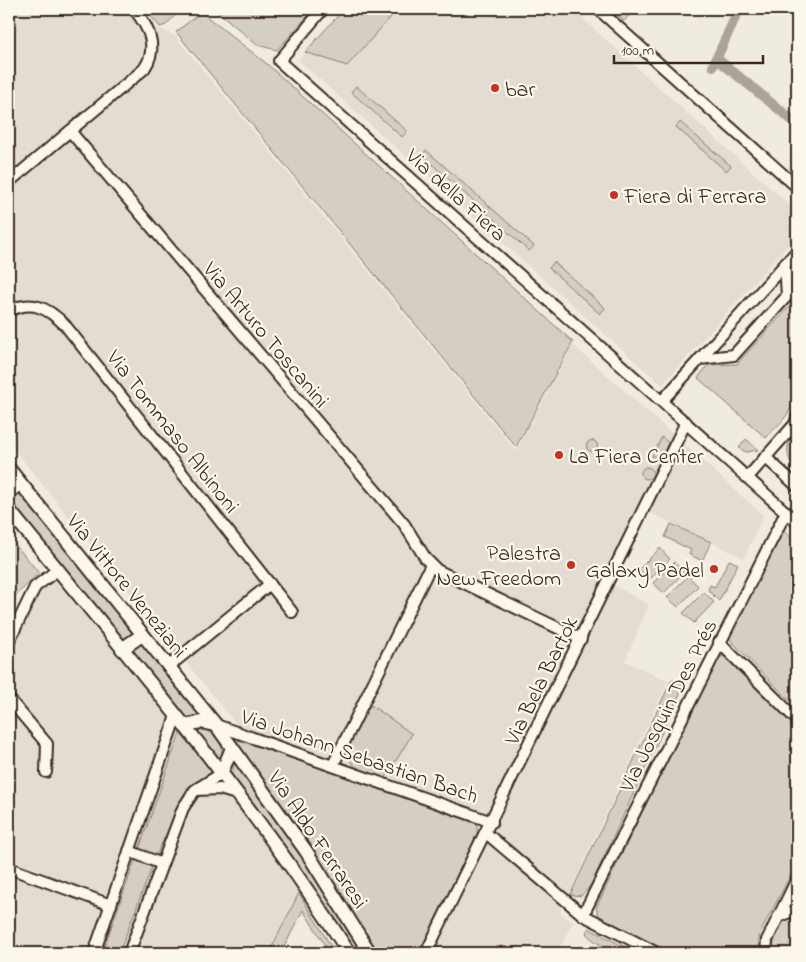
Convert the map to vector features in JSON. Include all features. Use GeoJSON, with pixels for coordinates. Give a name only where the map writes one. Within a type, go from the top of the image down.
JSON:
{"type":"FeatureCollection","features":[{"type":"Feature","properties":{"kind":"main road","name":"Via Vittore Veneziani"},"geometry":{"type":"LineString","coordinates":[[9,469],[216,725],[232,748]]}},
{"type":"Feature","properties":{"kind":"main road"},"geometry":{"type":"LineString","coordinates":[[9,492],[20,484]]}},
{"type":"Feature","properties":{"kind":"main road","name":"Via Vittore Veneziani"},"geometry":{"type":"LineString","coordinates":[[9,511],[220,772]]}},
{"type":"Feature","properties":{"kind":"main road"},"geometry":{"type":"LineString","coordinates":[[122,650],[142,635]]}},
{"type":"Feature","properties":{"kind":"main road"},"geometry":{"type":"LineString","coordinates":[[180,721],[216,725]]}},
{"type":"Feature","properties":{"kind":"main road"},"geometry":{"type":"LineString","coordinates":[[220,772],[228,761],[232,748]]}},
{"type":"Feature","properties":{"kind":"main road","name":"Via Aldo Ferraresi"},"geometry":{"type":"LineString","coordinates":[[232,748],[306,850],[370,953]]}},
{"type":"Feature","properties":{"kind":"main road","name":"Via Aldo Ferraresi"},"geometry":{"type":"LineString","coordinates":[[220,772],[308,890],[349,953]]}},
{"type":"Feature","properties":{"kind":"street"},"geometry":{"type":"LineString","coordinates":[[9,182],[148,64],[151,52],[151,36],[134,9]]}},
{"type":"Feature","properties":{"kind":"street","name":"Via della Fiera"},"geometry":{"type":"LineString","coordinates":[[323,9],[279,61],[797,522]]}},
{"type":"Feature","properties":{"kind":"street"},"geometry":{"type":"LineString","coordinates":[[598,9],[797,186]]}},
{"type":"Feature","properties":{"kind":"street","name":"Via Arturo Toscanini"},"geometry":{"type":"LineString","coordinates":[[70,131],[404,524],[431,565],[450,577],[581,639]]}},
{"type":"Feature","properties":{"kind":"street"},"geometry":{"type":"LineString","coordinates":[[662,401],[797,251]]}},
{"type":"Feature","properties":{"kind":"street"},"geometry":{"type":"LineString","coordinates":[[700,359],[734,355],[787,296],[785,264]]}},
{"type":"Feature","properties":{"kind":"street","name":"Via Tommaso Albinoni"},"geometry":{"type":"LineString","coordinates":[[9,311],[23,306],[40,306],[54,314],[65,325],[292,612]]}},
{"type":"Feature","properties":{"kind":"street"},"geometry":{"type":"LineString","coordinates":[[748,477],[796,421]]}},
{"type":"Feature","properties":{"kind":"street","name":"Via Bela Bartok"},"geometry":{"type":"LineString","coordinates":[[426,953],[492,822],[686,422]]}},
{"type":"Feature","properties":{"kind":"street"},"geometry":{"type":"LineString","coordinates":[[765,457],[797,486]]}},
{"type":"Feature","properties":{"kind":"street","name":"Via Josquin Des Prés"},"geometry":{"type":"LineString","coordinates":[[583,915],[786,512]]}},
{"type":"Feature","properties":{"kind":"street"},"geometry":{"type":"LineString","coordinates":[[333,765],[431,565]]}},
{"type":"Feature","properties":{"kind":"street"},"geometry":{"type":"LineString","coordinates":[[9,642],[35,587],[58,570]]}},
{"type":"Feature","properties":{"kind":"street"},"geometry":{"type":"LineString","coordinates":[[168,667],[270,584]]}},
{"type":"Feature","properties":{"kind":"street"},"geometry":{"type":"LineString","coordinates":[[719,642],[797,720]]}},
{"type":"Feature","properties":{"kind":"street"},"geometry":{"type":"LineString","coordinates":[[9,699],[47,744],[46,772]]}},
{"type":"Feature","properties":{"kind":"street"},"geometry":{"type":"LineString","coordinates":[[94,953],[168,737],[180,721]]}},
{"type":"Feature","properties":{"kind":"street","name":"Via Johann Sebastian Bach"},"geometry":{"type":"LineString","coordinates":[[216,725],[492,822]]}},
{"type":"Feature","properties":{"kind":"street"},"geometry":{"type":"LineString","coordinates":[[129,953],[178,819],[195,790],[220,772]]}},
{"type":"Feature","properties":{"kind":"street"},"geometry":{"type":"LineString","coordinates":[[195,790],[220,788],[236,794]]}},
{"type":"Feature","properties":{"kind":"street","name":"Via Johann Sebastian Bach"},"geometry":{"type":"LineString","coordinates":[[486,834],[583,915],[657,953]]}},
{"type":"Feature","properties":{"kind":"street"},"geometry":{"type":"LineString","coordinates":[[129,851],[162,864]]}},
{"type":"Feature","properties":{"kind":"street"},"geometry":{"type":"LineString","coordinates":[[9,868],[111,904]]}},
{"type":"Feature","properties":{"kind":"street"},"geometry":{"type":"LineString","coordinates":[[766,953],[767,940],[778,918],[793,899],[797,879]]}},
{"type":"Feature","properties":{"kind":"street"},"geometry":{"type":"LineString","coordinates":[[778,918],[797,908]]}},
{"type":"Feature","properties":{"kind":"shaded area"},"geometry":{"type":"Polygon","coordinates":[[[9,9],[142,9],[157,28],[175,36],[516,451],[573,345],[763,515],[744,558],[647,511],[612,584],[649,605],[625,661],[668,681],[560,913],[573,922],[557,953],[431,953],[494,828],[249,740],[9,443],[9,9]]]}},
{"type":"Feature","properties":{"kind":"shaded area"},"geometry":{"type":"Polygon","coordinates":[[[145,9],[181,9],[166,25],[160,27],[145,9]]]}},
{"type":"Feature","properties":{"kind":"shaded area"},"geometry":{"type":"Polygon","coordinates":[[[215,9],[314,9],[277,50],[257,45],[215,9]]]}},
{"type":"Feature","properties":{"kind":"shaded area"},"geometry":{"type":"Polygon","coordinates":[[[344,9],[572,9],[797,212],[797,235],[662,385],[298,60],[344,9]]]}},
{"type":"Feature","properties":{"kind":"shaded area"},"geometry":{"type":"Polygon","coordinates":[[[344,9],[398,9],[347,66],[305,52],[344,9]]]}},
{"type":"Feature","properties":{"kind":"shaded area"},"geometry":{"type":"Polygon","coordinates":[[[610,9],[630,9],[633,11],[624,21],[610,9]]]}},
{"type":"Feature","properties":{"kind":"shaded area"},"geometry":{"type":"Polygon","coordinates":[[[201,12],[267,64],[573,342],[516,447],[176,32],[201,12]]]}},
{"type":"Feature","properties":{"kind":"shaded area"},"geometry":{"type":"Polygon","coordinates":[[[356,86],[407,131],[402,137],[351,92],[356,86]]]}},
{"type":"Feature","properties":{"kind":"shaded area"},"geometry":{"type":"Polygon","coordinates":[[[680,122],[731,166],[726,171],[676,127],[680,122]]]}},
{"type":"Feature","properties":{"kind":"shaded area"},"geometry":{"type":"Polygon","coordinates":[[[426,150],[534,246],[529,251],[422,155],[426,150]]]}},
{"type":"Feature","properties":{"kind":"shaded area"},"geometry":{"type":"Polygon","coordinates":[[[554,262],[605,308],[600,314],[549,268],[554,262]]]}},
{"type":"Feature","properties":{"kind":"shaded area"},"geometry":{"type":"Polygon","coordinates":[[[797,298],[797,368],[794,399],[790,410],[766,438],[698,378],[708,365],[737,364],[797,298]]]}},
{"type":"Feature","properties":{"kind":"shaded area"},"geometry":{"type":"Polygon","coordinates":[[[797,432],[797,470],[788,456],[788,446],[797,432]]]}},
{"type":"Feature","properties":{"kind":"shaded area"},"geometry":{"type":"Polygon","coordinates":[[[662,437],[668,443],[660,460],[652,456],[662,437]]]}},
{"type":"Feature","properties":{"kind":"shaded area"},"geometry":{"type":"Polygon","coordinates":[[[746,439],[758,450],[746,452],[739,448],[746,439]]]}},
{"type":"Feature","properties":{"kind":"shaded area"},"geometry":{"type":"Polygon","coordinates":[[[592,440],[598,446],[592,452],[586,446],[592,440]]]}},
{"type":"Feature","properties":{"kind":"shaded area"},"geometry":{"type":"Polygon","coordinates":[[[645,467],[649,467],[653,473],[649,479],[645,479],[641,475],[641,471],[645,467]]]}},
{"type":"Feature","properties":{"kind":"shaded area"},"geometry":{"type":"Polygon","coordinates":[[[23,491],[135,631],[123,642],[9,501],[23,491]]]}},
{"type":"Feature","properties":{"kind":"shaded area"},"geometry":{"type":"Polygon","coordinates":[[[671,524],[711,542],[702,561],[689,554],[691,550],[665,537],[671,524]]]}},
{"type":"Feature","properties":{"kind":"shaded area"},"geometry":{"type":"Polygon","coordinates":[[[783,530],[797,543],[797,708],[729,637],[783,530]]]}},
{"type":"Feature","properties":{"kind":"shaded area"},"geometry":{"type":"Polygon","coordinates":[[[9,537],[39,573],[9,602],[9,537]]]}},
{"type":"Feature","properties":{"kind":"shaded area"},"geometry":{"type":"Polygon","coordinates":[[[660,548],[670,559],[650,579],[639,569],[660,548]]]}},
{"type":"Feature","properties":{"kind":"shaded area"},"geometry":{"type":"Polygon","coordinates":[[[729,560],[738,564],[719,601],[708,590],[710,585],[715,587],[729,560]]]}},
{"type":"Feature","properties":{"kind":"shaded area"},"geometry":{"type":"Polygon","coordinates":[[[674,562],[684,572],[664,593],[653,583],[674,562]]]}},
{"type":"Feature","properties":{"kind":"shaded area"},"geometry":{"type":"Polygon","coordinates":[[[688,576],[698,586],[678,607],[667,597],[688,576]]]}},
{"type":"Feature","properties":{"kind":"shaded area"},"geometry":{"type":"Polygon","coordinates":[[[55,580],[232,795],[299,893],[269,953],[9,953],[9,655],[39,591],[55,580]]]}},
{"type":"Feature","properties":{"kind":"shaded area"},"geometry":{"type":"Polygon","coordinates":[[[704,592],[714,602],[694,623],[683,613],[704,592]]]}},
{"type":"Feature","properties":{"kind":"shaded area"},"geometry":{"type":"Polygon","coordinates":[[[143,641],[203,717],[183,717],[131,651],[143,641]]]}},
{"type":"Feature","properties":{"kind":"shaded area"},"geometry":{"type":"Polygon","coordinates":[[[726,655],[797,729],[797,863],[760,933],[757,953],[670,953],[599,916],[596,908],[711,667],[720,657],[726,655]]]}},
{"type":"Feature","properties":{"kind":"shaded area"},"geometry":{"type":"Polygon","coordinates":[[[672,679],[684,685],[591,885],[581,896],[570,895],[672,679]]]}},
{"type":"Feature","properties":{"kind":"shaded area"},"geometry":{"type":"Polygon","coordinates":[[[371,705],[412,734],[385,779],[356,767],[351,761],[349,753],[357,727],[371,705]]]}},
{"type":"Feature","properties":{"kind":"shaded area"},"geometry":{"type":"Polygon","coordinates":[[[194,728],[208,732],[217,739],[222,749],[221,763],[194,728]]]}},
{"type":"Feature","properties":{"kind":"shaded area"},"geometry":{"type":"Polygon","coordinates":[[[180,733],[213,773],[187,788],[156,856],[139,849],[180,733]]]}},
{"type":"Feature","properties":{"kind":"shaded area"},"geometry":{"type":"Polygon","coordinates":[[[240,740],[477,824],[477,834],[422,946],[413,953],[378,951],[240,749],[237,743],[240,740]]]}},
{"type":"Feature","properties":{"kind":"shaded area"},"geometry":{"type":"Polygon","coordinates":[[[236,760],[286,829],[366,953],[353,953],[304,875],[234,780],[231,775],[236,760]]]}},
{"type":"Feature","properties":{"kind":"shaded area"},"geometry":{"type":"Polygon","coordinates":[[[135,860],[152,867],[119,953],[103,950],[135,860]]]}},
{"type":"Feature","properties":{"kind":"shaded area"},"geometry":{"type":"Polygon","coordinates":[[[299,893],[335,953],[330,953],[303,910],[281,953],[269,953],[299,893]]]}},
{"type":"Feature","properties":{"kind":"shaded area"},"geometry":{"type":"Polygon","coordinates":[[[797,914],[797,953],[772,953],[778,929],[785,921],[797,914]]]}},
{"type":"Feature","properties":{"kind":"shaded area"},"geometry":{"type":"Polygon","coordinates":[[[588,928],[637,953],[617,952],[597,943],[586,933],[588,928]]]}},
{"type":"Feature","properties":{"kind":"waterway"},"geometry":{"type":"LineString","coordinates":[[713,66],[739,9]]}},
{"type":"Feature","properties":{"kind":"waterway"},"geometry":{"type":"LineString","coordinates":[[716,58],[797,124]]}},
{"type":"Feature","properties":{"kind":"place","name":"bar"},"geometry":{"type":"Point","coordinates":[495,88]}},
{"type":"Feature","properties":{"kind":"place","name":"Fiera di Ferrara"},"geometry":{"type":"Point","coordinates":[614,195]}},
{"type":"Feature","properties":{"kind":"place","name":"La Fiera Center"},"geometry":{"type":"Point","coordinates":[559,455]}},
{"type":"Feature","properties":{"kind":"place","name":"Palestra New Freedom"},"geometry":{"type":"Point","coordinates":[571,565]}},
{"type":"Feature","properties":{"kind":"place","name":"Galaxy Padel"},"geometry":{"type":"Point","coordinates":[714,569]}}]}
